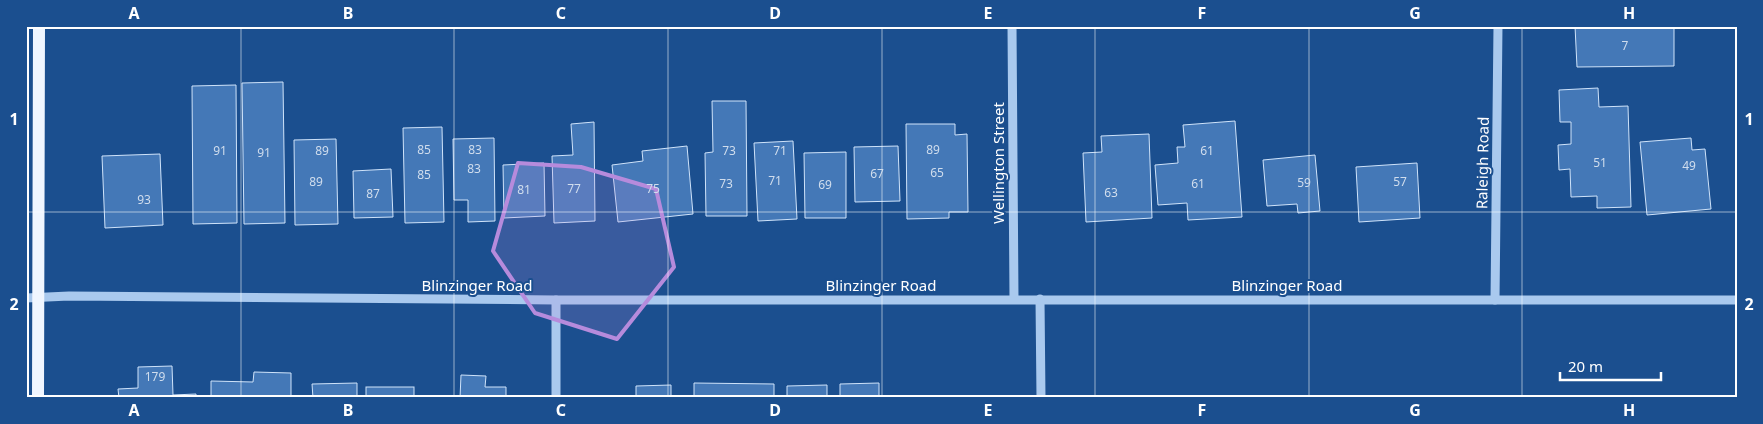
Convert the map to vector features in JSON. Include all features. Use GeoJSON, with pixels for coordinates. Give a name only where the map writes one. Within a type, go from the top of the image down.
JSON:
{"type":"FeatureCollection","features":[{"type":"Feature","properties":{"kind":"main road"},"geometry":{"type":"LineString","coordinates":[[38,398],[32,297],[39,26]]}},
{"type":"Feature","properties":{"kind":"street","name":"Wellington Street"},"geometry":{"type":"LineString","coordinates":[[1012,26],[1014,299]]}},
{"type":"Feature","properties":{"kind":"street","name":"Raleigh Road"},"geometry":{"type":"LineString","coordinates":[[1495,300],[1498,26]]}},
{"type":"Feature","properties":{"kind":"street","name":"Blinzinger Road"},"geometry":{"type":"LineString","coordinates":[[32,297],[556,300],[1737,300]]}},
{"type":"Feature","properties":{"kind":"street"},"geometry":{"type":"LineString","coordinates":[[1040,299],[1041,398]]}},
{"type":"Feature","properties":{"kind":"street"},"geometry":{"type":"LineString","coordinates":[[556,300],[556,398]]}},
{"type":"Feature","properties":{"kind":"highlighted area"},"geometry":{"type":"Polygon","coordinates":[[[518,163],[581,167],[656,189],[674,267],[617,339],[535,313],[493,251],[518,163]]]}},
{"type":"Feature","properties":{"kind":"building"},"geometry":{"type":"Polygon","coordinates":[[[1575,26],[1674,26],[1674,66],[1577,67],[1575,26]]]}},
{"type":"Feature","properties":{"kind":"building"},"geometry":{"type":"Polygon","coordinates":[[[283,82],[285,223],[244,224],[242,83],[283,82]]]}},
{"type":"Feature","properties":{"kind":"building"},"geometry":{"type":"Polygon","coordinates":[[[236,85],[237,223],[193,224],[192,86],[236,85]]]}},
{"type":"Feature","properties":{"kind":"building"},"geometry":{"type":"Polygon","coordinates":[[[1598,88],[1599,107],[1628,106],[1631,207],[1597,208],[1597,196],[1571,197],[1570,169],[1559,170],[1558,145],[1571,144],[1571,122],[1560,122],[1559,90],[1598,88]]]}},
{"type":"Feature","properties":{"kind":"building"},"geometry":{"type":"Polygon","coordinates":[[[712,101],[746,101],[747,216],[706,216],[705,153],[713,152],[712,101]]]}},
{"type":"Feature","properties":{"kind":"building"},"geometry":{"type":"Polygon","coordinates":[[[1235,121],[1242,217],[1188,220],[1187,203],[1158,205],[1155,165],[1178,163],[1177,147],[1185,147],[1183,125],[1235,121]]]}},
{"type":"Feature","properties":{"kind":"building"},"geometry":{"type":"Polygon","coordinates":[[[594,122],[595,221],[554,223],[552,156],[573,155],[571,124],[594,122]]]}},
{"type":"Feature","properties":{"kind":"building"},"geometry":{"type":"Polygon","coordinates":[[[906,124],[955,124],[955,135],[967,134],[968,212],[949,212],[949,218],[907,219],[906,124]]]}},
{"type":"Feature","properties":{"kind":"building"},"geometry":{"type":"Polygon","coordinates":[[[442,127],[444,222],[405,223],[403,128],[442,127]]]}},
{"type":"Feature","properties":{"kind":"building"},"geometry":{"type":"Polygon","coordinates":[[[1149,134],[1152,218],[1086,222],[1083,153],[1102,152],[1101,136],[1149,134]]]}},
{"type":"Feature","properties":{"kind":"building"},"geometry":{"type":"Polygon","coordinates":[[[494,138],[495,221],[468,222],[468,200],[454,200],[453,139],[494,138]]]}},
{"type":"Feature","properties":{"kind":"building"},"geometry":{"type":"Polygon","coordinates":[[[1691,138],[1692,150],[1705,149],[1711,209],[1647,215],[1640,142],[1691,138]]]}},
{"type":"Feature","properties":{"kind":"building"},"geometry":{"type":"Polygon","coordinates":[[[336,139],[338,224],[295,225],[294,140],[336,139]]]}},
{"type":"Feature","properties":{"kind":"building"},"geometry":{"type":"Polygon","coordinates":[[[793,141],[797,219],[758,221],[754,143],[793,141]]]}},
{"type":"Feature","properties":{"kind":"building"},"geometry":{"type":"Polygon","coordinates":[[[687,146],[693,214],[618,222],[612,165],[643,161],[642,151],[687,146]]]}},
{"type":"Feature","properties":{"kind":"building"},"geometry":{"type":"Polygon","coordinates":[[[898,146],[900,201],[855,202],[854,147],[898,146]]]}},
{"type":"Feature","properties":{"kind":"building"},"geometry":{"type":"Polygon","coordinates":[[[846,152],[846,218],[805,218],[804,153],[846,152]]]}},
{"type":"Feature","properties":{"kind":"building"},"geometry":{"type":"Polygon","coordinates":[[[160,154],[163,225],[105,228],[102,156],[160,154]]]}},
{"type":"Feature","properties":{"kind":"building"},"geometry":{"type":"Polygon","coordinates":[[[1315,155],[1320,211],[1298,213],[1297,204],[1267,206],[1263,160],[1315,155]]]}},
{"type":"Feature","properties":{"kind":"building"},"geometry":{"type":"Polygon","coordinates":[[[544,163],[545,216],[504,218],[503,165],[544,163]]]}},
{"type":"Feature","properties":{"kind":"building"},"geometry":{"type":"Polygon","coordinates":[[[1417,163],[1420,218],[1359,222],[1356,167],[1417,163]]]}},
{"type":"Feature","properties":{"kind":"building"},"geometry":{"type":"Polygon","coordinates":[[[391,169],[393,217],[354,218],[353,171],[391,169]]]}},
{"type":"Feature","properties":{"kind":"building"},"geometry":{"type":"Polygon","coordinates":[[[172,366],[173,395],[196,394],[196,398],[119,398],[118,389],[138,388],[138,367],[172,366]]]}},
{"type":"Feature","properties":{"kind":"building"},"geometry":{"type":"Polygon","coordinates":[[[254,372],[291,373],[291,398],[211,398],[211,381],[253,382],[254,372]]]}},
{"type":"Feature","properties":{"kind":"building"},"geometry":{"type":"Polygon","coordinates":[[[461,375],[486,376],[485,387],[506,387],[506,398],[460,398],[461,375]]]}},
{"type":"Feature","properties":{"kind":"building"},"geometry":{"type":"Polygon","coordinates":[[[357,383],[357,398],[313,398],[312,384],[357,383]]]}},
{"type":"Feature","properties":{"kind":"building"},"geometry":{"type":"Polygon","coordinates":[[[694,383],[774,384],[774,398],[694,398],[694,383]]]}},
{"type":"Feature","properties":{"kind":"building"},"geometry":{"type":"Polygon","coordinates":[[[879,383],[879,398],[840,398],[840,384],[879,383]]]}},
{"type":"Feature","properties":{"kind":"building"},"geometry":{"type":"Polygon","coordinates":[[[671,385],[671,398],[636,398],[636,386],[671,385]]]}},
{"type":"Feature","properties":{"kind":"building"},"geometry":{"type":"Polygon","coordinates":[[[827,385],[827,398],[787,398],[787,386],[827,385]]]}},
{"type":"Feature","properties":{"kind":"building"},"geometry":{"type":"Polygon","coordinates":[[[366,387],[414,387],[414,398],[366,398],[366,387]]]}}]}
